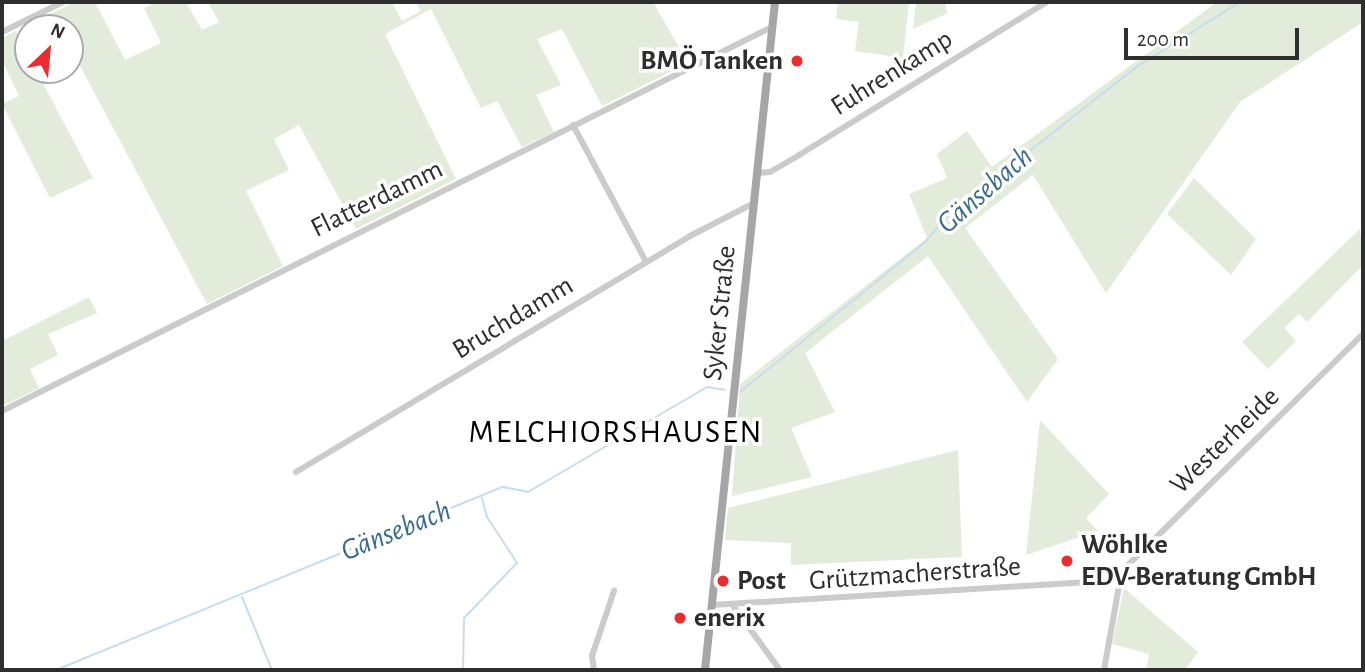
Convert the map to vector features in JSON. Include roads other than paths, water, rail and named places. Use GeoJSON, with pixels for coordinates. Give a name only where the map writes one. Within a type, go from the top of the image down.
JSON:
{"type":"FeatureCollection","features":[{"type":"Feature","properties":{"kind":"main road","name":"Syker Straße"},"geometry":{"type":"LineString","coordinates":[[705,670],[775,2]]}},
{"type":"Feature","properties":{"kind":"street"},"geometry":{"type":"LineString","coordinates":[[2,32],[63,2]]}},
{"type":"Feature","properties":{"kind":"street","name":"Fuhrenkamp"},"geometry":{"type":"LineString","coordinates":[[757,173],[771,172],[1047,2]]}},
{"type":"Feature","properties":{"kind":"street","name":"Flatterdamm"},"geometry":{"type":"LineString","coordinates":[[2,411],[772,27]]}},
{"type":"Feature","properties":{"kind":"street"},"geometry":{"type":"LineString","coordinates":[[573,125],[646,262]]}},
{"type":"Feature","properties":{"kind":"street","name":"Bruchdamm"},"geometry":{"type":"LineString","coordinates":[[296,472],[646,262],[754,203]]}},
{"type":"Feature","properties":{"kind":"street","name":"Westerheide"},"geometry":{"type":"LineString","coordinates":[[1120,580],[1127,566],[1363,334]]}},
{"type":"Feature","properties":{"kind":"street"},"geometry":{"type":"LineString","coordinates":[[1104,670],[1120,580]]}},
{"type":"Feature","properties":{"kind":"street","name":"Grützmacherstraße"},"geometry":{"type":"LineString","coordinates":[[712,605],[734,607],[1120,580]]}},
{"type":"Feature","properties":{"kind":"street"},"geometry":{"type":"LineString","coordinates":[[594,670],[592,656],[614,591]]}},
{"type":"Feature","properties":{"kind":"street"},"geometry":{"type":"LineString","coordinates":[[734,607],[780,670]]}},
{"type":"Feature","properties":{"kind":"waterway","name":"Gänsebach"},"geometry":{"type":"LineString","coordinates":[[740,392],[925,242],[949,214],[1138,66],[1240,2]]}},
{"type":"Feature","properties":{"kind":"waterway","name":"Gänsebach"},"geometry":{"type":"LineString","coordinates":[[56,670],[503,487],[528,492],[707,387],[725,390]]}},
{"type":"Feature","properties":{"kind":"waterway"},"geometry":{"type":"LineString","coordinates":[[463,670],[464,618],[517,563],[487,517],[482,498]]}},
{"type":"Feature","properties":{"kind":"waterway"},"geometry":{"type":"LineString","coordinates":[[242,597],[272,670]]}},
{"type":"Feature","properties":{"kind":"place","name":"BMÖ Tanken"},"geometry":{"type":"Point","coordinates":[797,61]}},
{"type":"Feature","properties":{"kind":"place","name":"Wöhlke EDV-Beratung GmbH"},"geometry":{"type":"Point","coordinates":[1067,561]}},
{"type":"Feature","properties":{"kind":"place","name":"Post"},"geometry":{"type":"Point","coordinates":[723,581]}},
{"type":"Feature","properties":{"kind":"place","name":"enerix"},"geometry":{"type":"Point","coordinates":[680,618]}},
{"type":"Feature","properties":{"kind":"district","name":"MELCHIORSHAUSEN"},"geometry":{"type":"Point","coordinates":[616,432]}}]}
